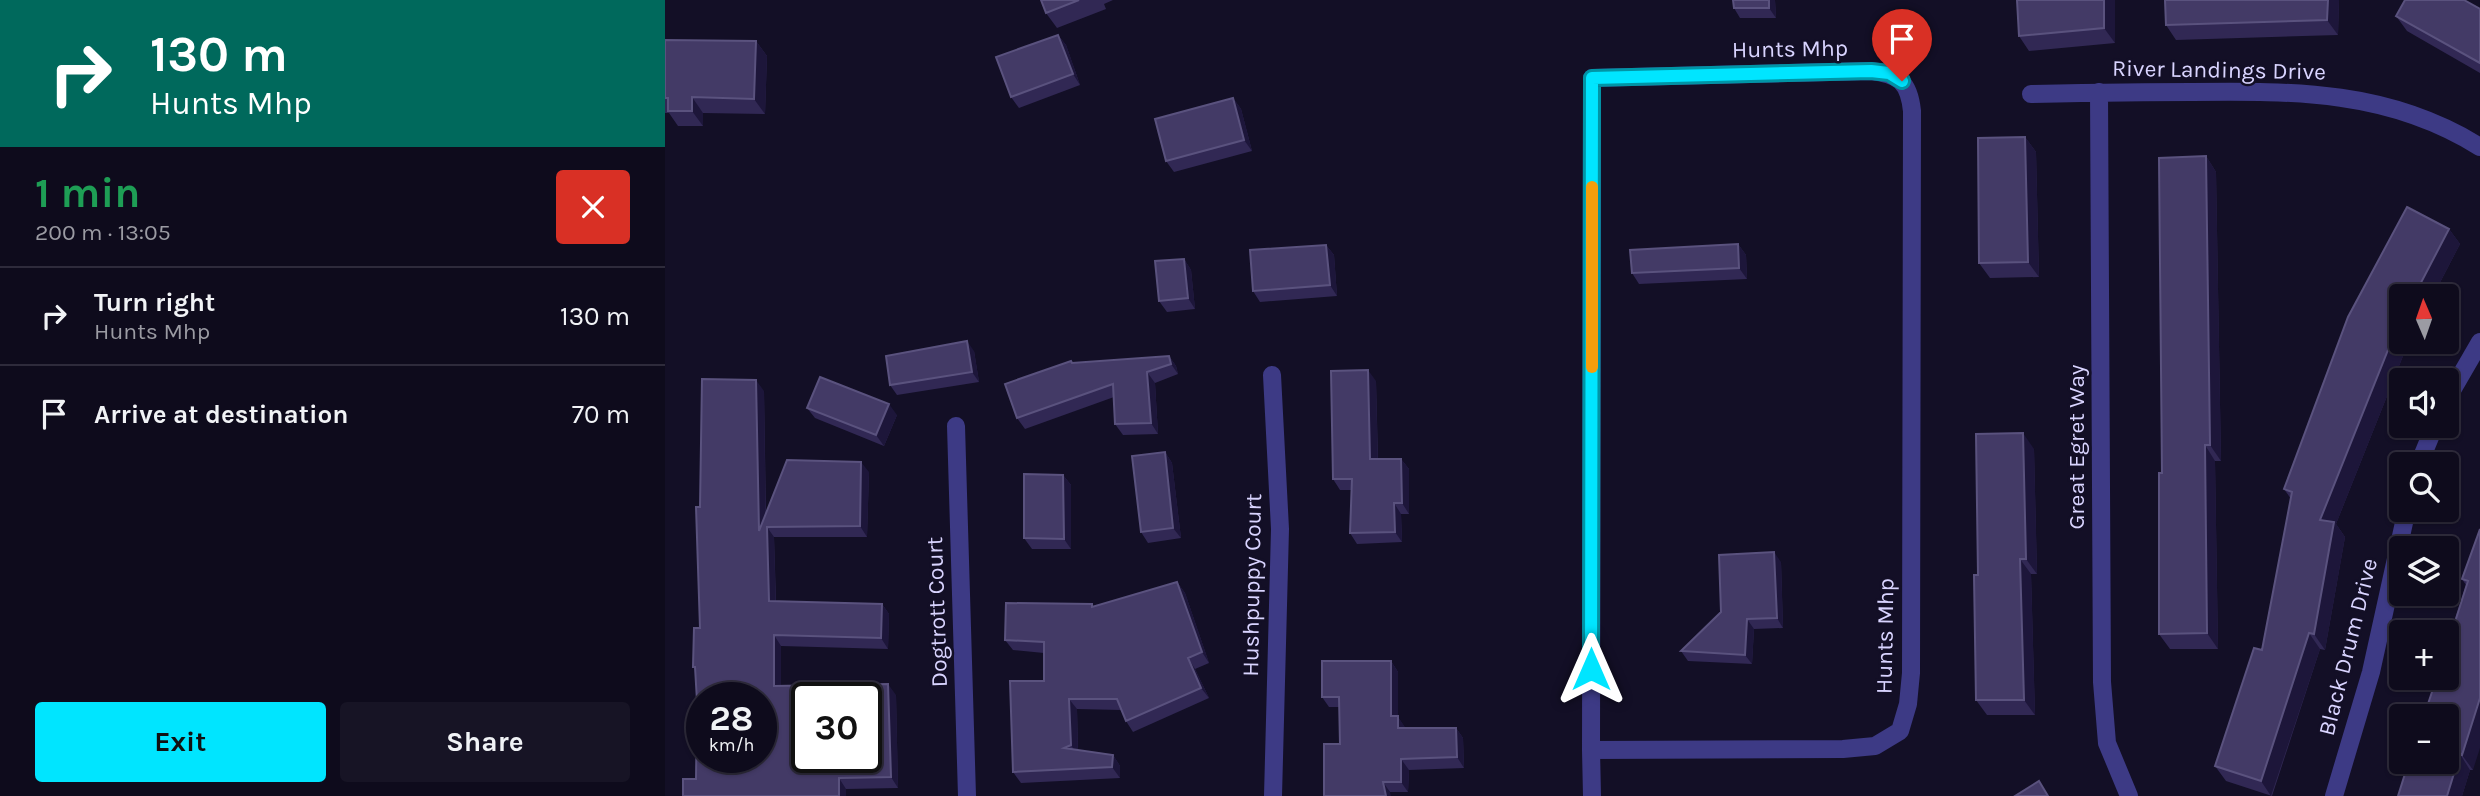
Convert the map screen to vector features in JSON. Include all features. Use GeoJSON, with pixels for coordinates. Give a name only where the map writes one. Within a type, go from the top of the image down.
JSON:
{"type":"FeatureCollection","features":[{"type":"Feature","properties":{"kind":"street","name":"Hunts Mhp"},"geometry":{"type":"LineString","coordinates":[[1591,750],[1843,750],[1875,746],[1900,731],[1908,704],[1911,673],[1912,111],[1910,94],[1902,81],[1889,73],[1871,71],[1592,78],[1591,750],[1592,796]]}},
{"type":"Feature","properties":{"kind":"street","name":"River Landings Drive"},"geometry":{"type":"LineString","coordinates":[[2031,94],[2280,91],[2358,99],[2424,118],[2480,147]]}},
{"type":"Feature","properties":{"kind":"street","name":"Great Egret Way"},"geometry":{"type":"LineString","coordinates":[[2099,92],[2102,682],[2107,743],[2129,796]]}},
{"type":"Feature","properties":{"kind":"street"},"geometry":{"type":"LineString","coordinates":[[2459,378],[2480,342]]}},
{"type":"Feature","properties":{"kind":"street","name":"Hushpuppy Court"},"geometry":{"type":"LineString","coordinates":[[1272,375],[1280,529],[1273,796]]}},
{"type":"Feature","properties":{"kind":"street","name":"Dogtrott Court"},"geometry":{"type":"LineString","coordinates":[[956,426],[967,796]]}},
{"type":"Feature","properties":{"kind":"street","name":"Black Drum Drive"},"geometry":{"type":"LineString","coordinates":[[2333,796],[2371,672],[2404,522]]}},
{"type":"Feature","properties":{"kind":"building"},"geometry":{"type":"Polygon","coordinates":[[[1041,0],[1079,0],[1046,13],[1041,0]]]}},
{"type":"Feature","properties":{"kind":"building"},"geometry":{"type":"Polygon","coordinates":[[[1733,0],[1769,0],[1769,8],[1734,8],[1733,0]]]}},
{"type":"Feature","properties":{"kind":"building"},"geometry":{"type":"Polygon","coordinates":[[[2017,0],[2104,0],[2104,28],[2019,36],[2017,0]]]}},
{"type":"Feature","properties":{"kind":"building"},"geometry":{"type":"Polygon","coordinates":[[[2165,0],[2328,0],[2327,20],[2166,25],[2165,0]]]}},
{"type":"Feature","properties":{"kind":"building"},"geometry":{"type":"Polygon","coordinates":[[[2405,0],[2464,0],[2480,9],[2480,63],[2396,16],[2405,0]]]}},
{"type":"Feature","properties":{"kind":"building"},"geometry":{"type":"Polygon","coordinates":[[[1058,35],[1073,74],[1011,97],[996,57],[1058,35]]]}},
{"type":"Feature","properties":{"kind":"building"},"geometry":{"type":"Polygon","coordinates":[[[665,40],[756,41],[754,99],[692,97],[692,111],[668,111],[668,98],[665,98],[665,40]]]}},
{"type":"Feature","properties":{"kind":"building"},"geometry":{"type":"Polygon","coordinates":[[[1233,98],[1244,140],[1166,161],[1155,119],[1233,98]]]}},
{"type":"Feature","properties":{"kind":"building"},"geometry":{"type":"Polygon","coordinates":[[[2025,137],[2028,262],[1979,263],[1978,138],[2025,137]]]}},
{"type":"Feature","properties":{"kind":"building"},"geometry":{"type":"Polygon","coordinates":[[[2206,156],[2210,445],[2205,445],[2207,633],[2159,634],[2159,473],[2162,473],[2159,158],[2206,156]]]}},
{"type":"Feature","properties":{"kind":"building"},"geometry":{"type":"Polygon","coordinates":[[[2407,207],[2449,229],[2420,284],[2389,284],[2389,348],[2320,520],[2334,522],[2314,634],[2309,633],[2261,781],[2215,766],[2254,648],[2262,650],[2292,492],[2284,489],[2348,317],[2407,207]]]}},
{"type":"Feature","properties":{"kind":"building"},"geometry":{"type":"Polygon","coordinates":[[[1738,244],[1739,268],[1632,273],[1630,250],[1738,244]]]}},
{"type":"Feature","properties":{"kind":"building"},"geometry":{"type":"Polygon","coordinates":[[[1326,245],[1330,285],[1253,291],[1250,250],[1326,245]]]}},
{"type":"Feature","properties":{"kind":"building"},"geometry":{"type":"Polygon","coordinates":[[[1184,259],[1188,298],[1159,301],[1155,261],[1184,259]]]}},
{"type":"Feature","properties":{"kind":"building"},"geometry":{"type":"Polygon","coordinates":[[[967,341],[972,372],[890,385],[886,356],[967,341]]]}},
{"type":"Feature","properties":{"kind":"building"},"geometry":{"type":"Polygon","coordinates":[[[1169,356],[1171,364],[1147,372],[1151,423],[1115,424],[1113,384],[1017,418],[1005,384],[1071,361],[1169,356]]]}},
{"type":"Feature","properties":{"kind":"building"},"geometry":{"type":"Polygon","coordinates":[[[1368,370],[1370,459],[1401,459],[1402,503],[1394,503],[1395,532],[1350,533],[1352,479],[1333,479],[1331,371],[1368,370]]]}},
{"type":"Feature","properties":{"kind":"building"},"geometry":{"type":"Polygon","coordinates":[[[820,377],[889,404],[876,435],[807,408],[820,377]]]}},
{"type":"Feature","properties":{"kind":"building"},"geometry":{"type":"Polygon","coordinates":[[[702,379],[756,380],[759,531],[787,460],[861,462],[860,526],[767,527],[769,601],[882,604],[881,638],[774,635],[774,682],[696,682],[693,667],[694,628],[700,628],[696,507],[700,507],[702,379]]]}},
{"type":"Feature","properties":{"kind":"building"},"geometry":{"type":"Polygon","coordinates":[[[2023,433],[2026,559],[2020,559],[2024,700],[1976,700],[1976,434],[2023,433]]]}},
{"type":"Feature","properties":{"kind":"building"},"geometry":{"type":"Polygon","coordinates":[[[1165,452],[1173,528],[1141,532],[1132,456],[1165,452]]]}},
{"type":"Feature","properties":{"kind":"building"},"geometry":{"type":"Polygon","coordinates":[[[1024,474],[1063,475],[1064,539],[1024,538],[1024,474]]]}},
{"type":"Feature","properties":{"kind":"building"},"geometry":{"type":"Polygon","coordinates":[[[2480,529],[2480,698],[2459,757],[2459,704],[2428,704],[2433,690],[2459,690],[2459,620],[2456,620],[2468,581],[2462,579],[2480,529]]]}},
{"type":"Feature","properties":{"kind":"building"},"geometry":{"type":"Polygon","coordinates":[[[1774,552],[1777,618],[1747,619],[1745,655],[1681,651],[1721,612],[1719,555],[1774,552]]]}},
{"type":"Feature","properties":{"kind":"building"},"geometry":{"type":"Polygon","coordinates":[[[1177,582],[1202,652],[1188,658],[1201,688],[1126,721],[1117,699],[1069,699],[1071,745],[1064,748],[1113,755],[1112,767],[1013,772],[1010,681],[1044,681],[1044,642],[1005,640],[1006,603],[1092,604],[1092,607],[1177,582]]]}},
{"type":"Feature","properties":{"kind":"building"},"geometry":{"type":"Polygon","coordinates":[[[1322,661],[1391,661],[1391,716],[1398,716],[1398,728],[1456,728],[1457,757],[1401,759],[1401,782],[1383,782],[1386,796],[1324,796],[1324,744],[1340,744],[1339,697],[1322,697],[1322,661]]]}},
{"type":"Feature","properties":{"kind":"building"},"geometry":{"type":"Polygon","coordinates":[[[882,684],[888,684],[891,777],[839,778],[839,796],[683,796],[683,779],[696,779],[696,773],[777,773],[777,686],[791,686],[791,773],[882,773],[882,684]]]}},
{"type":"Feature","properties":{"kind":"building"},"geometry":{"type":"Polygon","coordinates":[[[2405,774],[2454,774],[2447,796],[2398,796],[2405,774]]]}},
{"type":"Feature","properties":{"kind":"building"},"geometry":{"type":"Polygon","coordinates":[[[2039,781],[2048,796],[2015,796],[2039,781]]]}},
{"type":"Feature","properties":{"kind":"slow traffic"},"geometry":{"type":"LineString","coordinates":[[1592,187],[1592,367]]}},
{"type":"Feature","properties":{"kind":"route"},"geometry":{"type":"LineString","coordinates":[[1591,669],[1592,78],[1871,71],[1889,73],[1902,81]]}}]}
